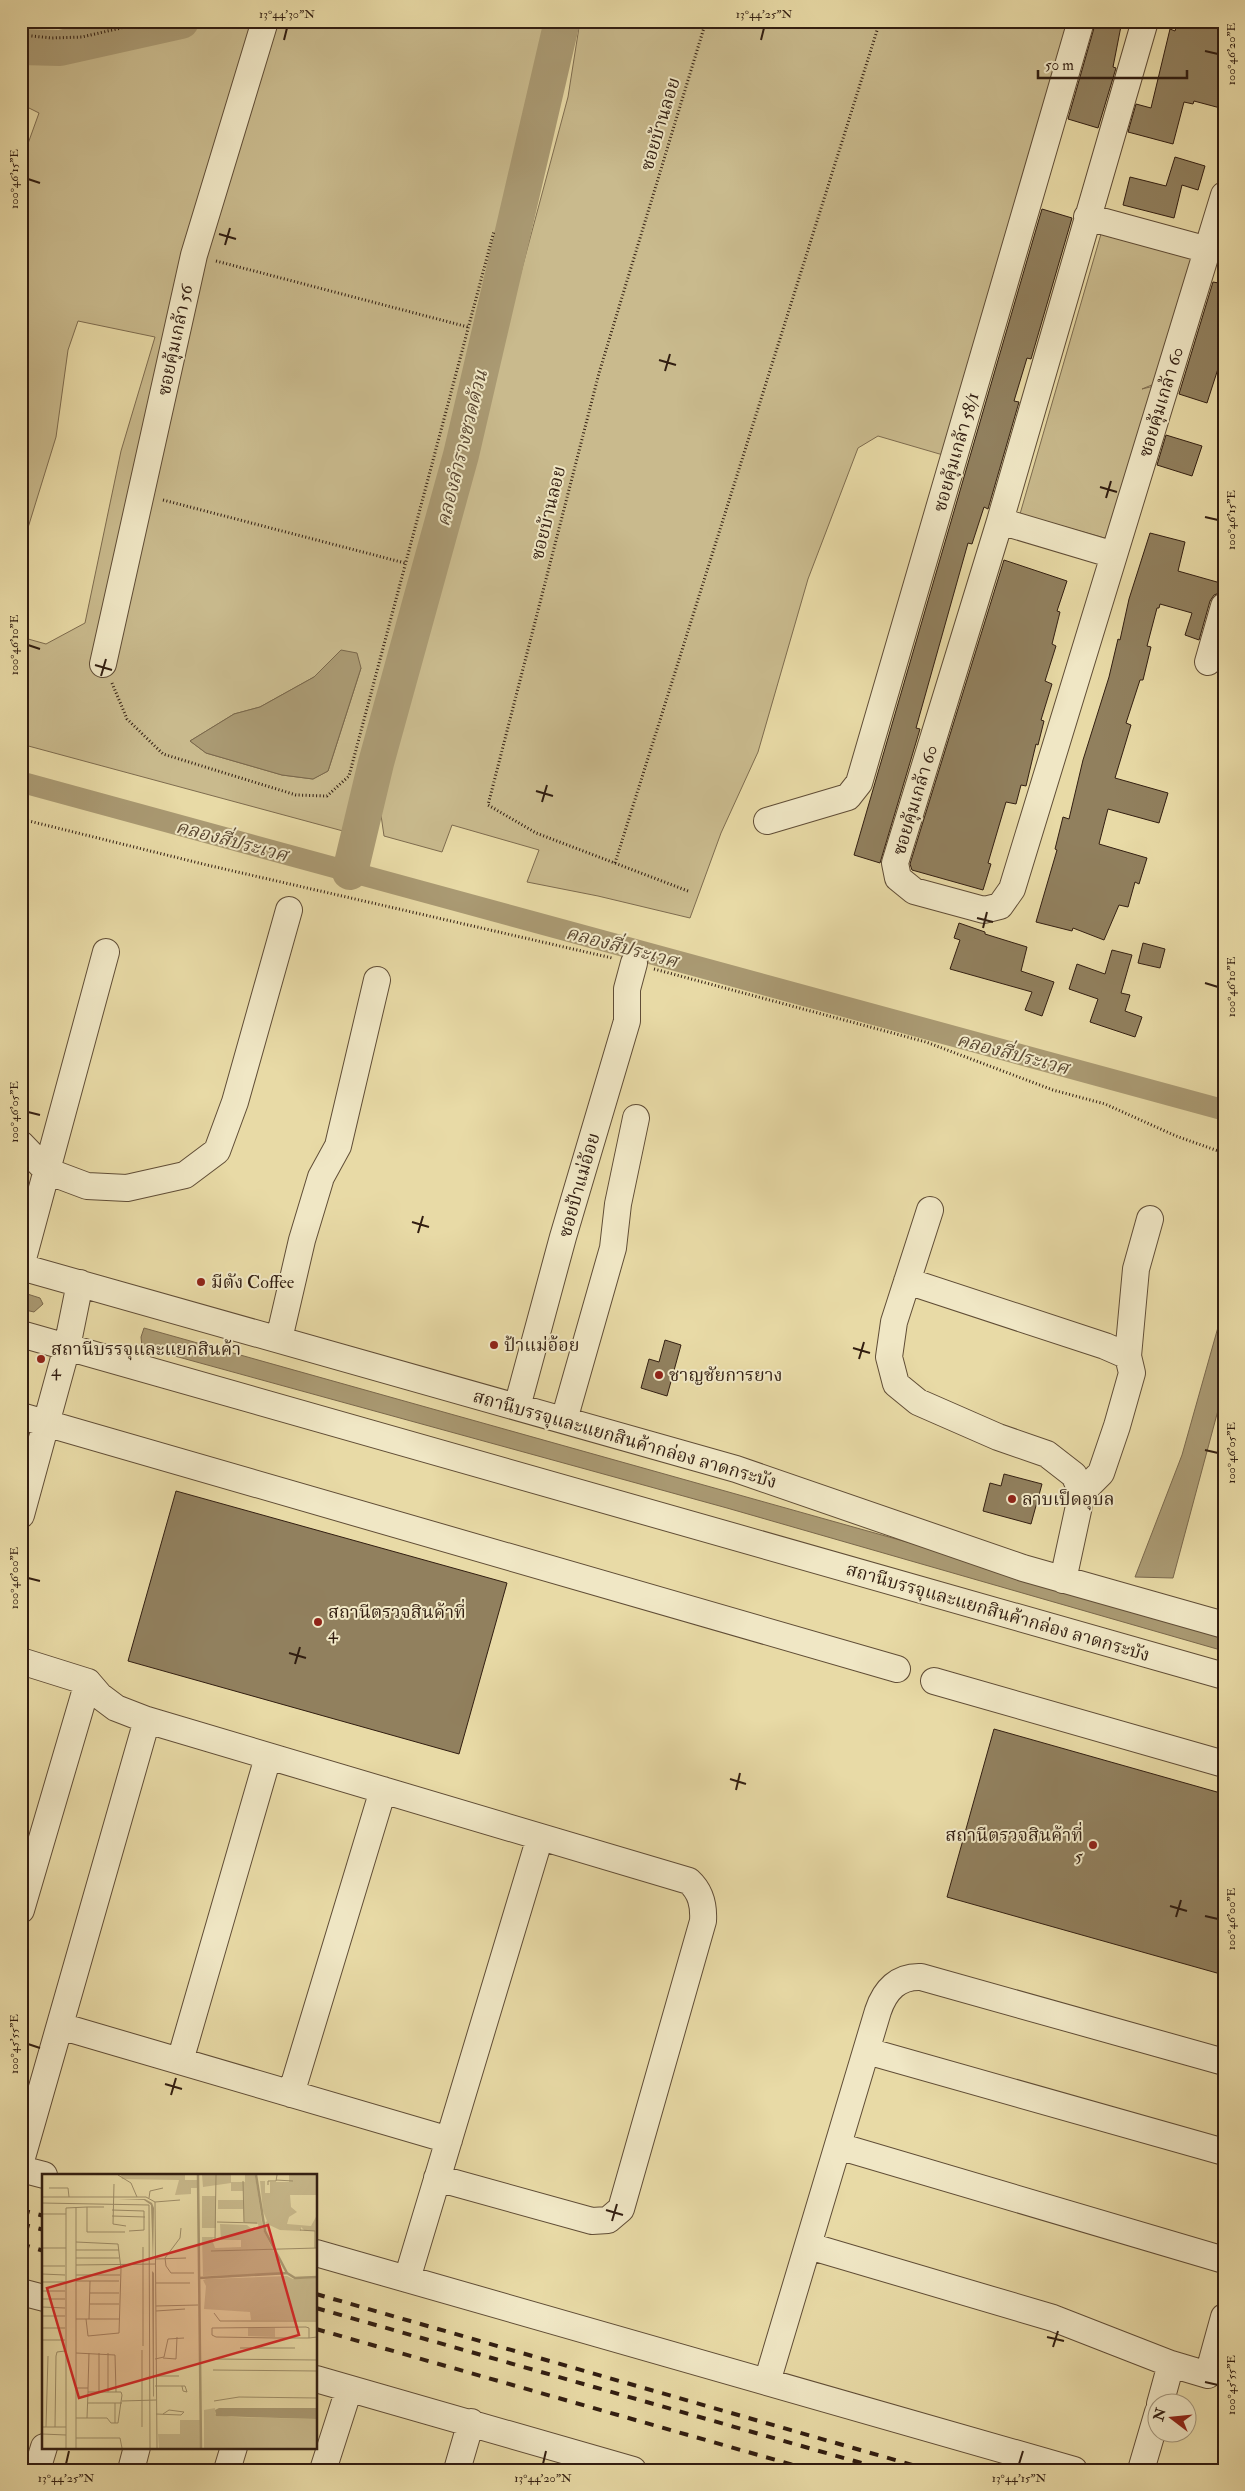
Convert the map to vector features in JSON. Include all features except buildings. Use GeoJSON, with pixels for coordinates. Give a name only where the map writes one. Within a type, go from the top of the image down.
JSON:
{"type":"FeatureCollection","features":[{"type":"Feature","properties":{"kind":"street","name":"ซอยคุ้มเกล้า 56"},"geometry":{"type":"LineString","coordinates":[[103,664],[194,255],[265,21]]}},
{"type":"Feature","properties":{"kind":"street","name":"ซอยคุ้มเกล้า 58/1"},"geometry":{"type":"LineString","coordinates":[[767,821],[848,797],[859,783],[1082,21]]}},
{"type":"Feature","properties":{"kind":"street","name":"ซอยคุ้มเกล้า 60"},"geometry":{"type":"LineString","coordinates":[[1145,21],[1000,521],[895,863],[898,878],[914,891],[984,910],[1000,906],[1012,889],[1224,195]]}},
{"type":"Feature","properties":{"kind":"street"},"geometry":{"type":"LineString","coordinates":[[1087,217],[1208,250]]}},
{"type":"Feature","properties":{"kind":"street"},"geometry":{"type":"LineString","coordinates":[[1000,521],[1114,555]]}},
{"type":"Feature","properties":{"kind":"street"},"geometry":{"type":"LineString","coordinates":[[1208,662],[1224,606]]}},
{"type":"Feature","properties":{"kind":"street"},"geometry":{"type":"LineString","coordinates":[[21,1144],[47,1171],[87,1186],[127,1188],[185,1175],[216,1151],[236,1102],[289,910]]}},
{"type":"Feature","properties":{"kind":"street"},"geometry":{"type":"LineString","coordinates":[[21,1266],[106,952]]}},
{"type":"Feature","properties":{"kind":"street","name":"ซอยป้าแม่อ้อย"},"geometry":{"type":"LineString","coordinates":[[516,1407],[563,1237],[627,1021],[627,989],[634,964]]}},
{"type":"Feature","properties":{"kind":"street"},"geometry":{"type":"LineString","coordinates":[[279,1339],[302,1240],[321,1177],[338,1146],[377,980]]}},
{"type":"Feature","properties":{"kind":"street"},"geometry":{"type":"LineString","coordinates":[[564,1420],[613,1248],[618,1204],[636,1118]]}},
{"type":"Feature","properties":{"kind":"street"},"geometry":{"type":"LineString","coordinates":[[930,1210],[894,1322],[889,1357],[896,1384],[918,1402],[998,1436],[1047,1454],[1074,1475],[1082,1492]]}},
{"type":"Feature","properties":{"kind":"street"},"geometry":{"type":"LineString","coordinates":[[1063,1580],[1082,1492],[1101,1473],[1132,1373],[1128,1356],[1136,1269],[1150,1218]]}},
{"type":"Feature","properties":{"kind":"street","name":"สถานีบรรจุและแยกสินค้ากล่อง ลาดกระบัง"},"geometry":{"type":"LineString","coordinates":[[21,1266],[736,1470],[1063,1580],[1224,1625]]}},
{"type":"Feature","properties":{"kind":"street"},"geometry":{"type":"LineString","coordinates":[[907,1281],[1105,1346],[1128,1356]]}},
{"type":"Feature","properties":{"kind":"street"},"geometry":{"type":"LineString","coordinates":[[21,1515],[33,1420],[67,1347],[80,1283]]}},
{"type":"Feature","properties":{"kind":"street","name":"สถานีบรรจุและแยกสินค้ากล่อง ลาดกระบัง"},"geometry":{"type":"LineString","coordinates":[[21,1334],[1224,1676]]}},
{"type":"Feature","properties":{"kind":"street"},"geometry":{"type":"LineString","coordinates":[[33,1420],[897,1669]]}},
{"type":"Feature","properties":{"kind":"street"},"geometry":{"type":"LineString","coordinates":[[21,1661],[88,1682],[100,1696],[116,1708],[147,1720],[689,1882],[697,1890],[703,1904],[703,1920],[621,2209],[608,2220],[592,2221],[437,2178]]}},
{"type":"Feature","properties":{"kind":"street"},"geometry":{"type":"LineString","coordinates":[[934,1681],[1224,1764]]}},
{"type":"Feature","properties":{"kind":"street"},"geometry":{"type":"LineString","coordinates":[[21,1910],[88,1682]]}},
{"type":"Feature","properties":{"kind":"street"},"geometry":{"type":"LineString","coordinates":[[21,2162],[147,1720]]}},
{"type":"Feature","properties":{"kind":"street"},"geometry":{"type":"LineString","coordinates":[[180,2061],[268,1757]]}},
{"type":"Feature","properties":{"kind":"street"},"geometry":{"type":"LineString","coordinates":[[291,2094],[383,1790]]}},
{"type":"Feature","properties":{"kind":"street"},"geometry":{"type":"LineString","coordinates":[[407,2279],[540,1837]]}},
{"type":"Feature","properties":{"kind":"street"},"geometry":{"type":"LineString","coordinates":[[767,2382],[884,1996],[900,1980],[915,1977],[1224,2062]]}},
{"type":"Feature","properties":{"kind":"street"},"geometry":{"type":"LineString","coordinates":[[60,2026],[449,2140]]}},
{"type":"Feature","properties":{"kind":"street"},"geometry":{"type":"LineString","coordinates":[[866,2051],[1224,2152]]}},
{"type":"Feature","properties":{"kind":"street"},"geometry":{"type":"LineString","coordinates":[[838,2146],[1224,2260]]}},
{"type":"Feature","properties":{"kind":"street"},"geometry":{"type":"LineString","coordinates":[[21,2169],[42,2174]]}},
{"type":"Feature","properties":{"kind":"street"},"geometry":{"type":"LineString","coordinates":[[809,2246],[1052,2318],[1171,2364],[1216,2378],[1224,2318]]}},
{"type":"Feature","properties":{"kind":"street"},"geometry":{"type":"LineString","coordinates":[[318,2254],[767,2382],[1057,2468]]}},
{"type":"Feature","properties":{"kind":"street"},"geometry":{"type":"LineString","coordinates":[[21,2292],[42,2297]]}},
{"type":"Feature","properties":{"kind":"street"},"geometry":{"type":"LineString","coordinates":[[1163,2394],[1171,2364]]}},
{"type":"Feature","properties":{"kind":"street"},"geometry":{"type":"LineString","coordinates":[[318,2380],[471,2422],[593,2464],[633,2470]]}},
{"type":"Feature","properties":{"kind":"street"},"geometry":{"type":"LineString","coordinates":[[323,2470],[349,2389]]}},
{"type":"Feature","properties":{"kind":"street"},"geometry":{"type":"LineString","coordinates":[[457,2470],[471,2422]]}},
{"type":"Feature","properties":{"kind":"street"},"geometry":{"type":"LineString","coordinates":[[1141,2470],[1149,2444]]}},
{"type":"Feature","properties":{"kind":"street"},"geometry":{"type":"LineString","coordinates":[[37,2470],[44,2448]]}},
{"type":"Feature","properties":{"kind":"street"},"geometry":{"type":"LineString","coordinates":[[131,2470],[137,2448]]}},
{"type":"Feature","properties":{"kind":"street"},"geometry":{"type":"LineString","coordinates":[[227,2470],[234,2448]]}},
{"type":"Feature","properties":{"kind":"path"},"geometry":{"type":"LineString","coordinates":[[21,35],[52,38],[82,37],[152,21]]}},
{"type":"Feature","properties":{"kind":"path","name":"ซอยบ้านลอย"},"geometry":{"type":"LineString","coordinates":[[688,891],[536,833],[488,805],[599,373],[706,21]]}},
{"type":"Feature","properties":{"kind":"path"},"geometry":{"type":"LineString","coordinates":[[615,863],[880,21]]}},
{"type":"Feature","properties":{"kind":"path"},"geometry":{"type":"LineString","coordinates":[[103,664],[127,719],[162,754],[296,795],[327,796],[349,776],[494,231]]}},
{"type":"Feature","properties":{"kind":"path"},"geometry":{"type":"LineString","coordinates":[[194,255],[468,327]]}},
{"type":"Feature","properties":{"kind":"path"},"geometry":{"type":"LineString","coordinates":[[141,494],[405,563]]}},
{"type":"Feature","properties":{"kind":"shaded area"},"geometry":{"type":"Polygon","coordinates":[[[219,21],[555,21],[534,114],[356,813],[343,831],[21,744],[21,637],[46,644],[85,623],[121,451],[155,337],[78,321],[68,350],[56,437],[27,531],[21,530],[21,163],[39,113],[21,104],[21,60],[47,61],[72,59],[121,48],[194,26],[219,21]],[[361,668],[314,677],[260,707],[234,714],[190,741],[206,753],[282,775],[313,779],[328,771],[361,668]]]}},
{"type":"Feature","properties":{"kind":"shaded area"},"geometry":{"type":"Polygon","coordinates":[[[580,21],[1072,21],[943,455],[878,436],[858,448],[808,579],[758,752],[721,833],[690,918],[598,896],[527,882],[539,850],[452,825],[442,852],[384,836],[379,801],[568,97],[580,21]]]}},
{"type":"Feature","properties":{"kind":"shaded area"},"geometry":{"type":"Polygon","coordinates":[[[1101,234],[1196,260],[1159,382],[1142,389],[1158,385],[1108,539],[1020,514],[1101,234]]]}},
{"type":"Feature","properties":{"kind":"shaded area"},"geometry":{"type":"Polygon","coordinates":[[[341,650],[357,653],[361,668],[328,771],[313,779],[282,775],[206,753],[190,741],[234,714],[260,707],[314,677],[341,650]]]}},
{"type":"Feature","properties":{"kind":"shaded area"},"geometry":{"type":"Polygon","coordinates":[[[21,1292],[40,1298],[43,1304],[34,1312],[21,1309],[21,1292]]]}},
{"type":"Feature","properties":{"kind":"shaded area"},"geometry":{"type":"Polygon","coordinates":[[[1224,1306],[1224,1388],[1173,1578],[1135,1577],[1182,1455],[1224,1306]]]}},
{"type":"Feature","properties":{"kind":"shaded area"},"geometry":{"type":"Polygon","coordinates":[[[144,1328],[1224,1631],[1224,1651],[727,1508],[142,1347],[141,1337],[144,1328]]]}},
{"type":"Feature","properties":{"kind":"waterway","name":"คลองลำรางชวดด้วน"},"geometry":{"type":"LineString","coordinates":[[21,47],[60,48],[181,21]]}},
{"type":"Feature","properties":{"kind":"waterway","name":"คลองลำรางชวดด้วน"},"geometry":{"type":"LineString","coordinates":[[350,872],[376,763],[461,455],[562,21]]}},
{"type":"Feature","properties":{"kind":"waterway","name":"คลองสี่ประเวศ"},"geometry":{"type":"LineString","coordinates":[[21,782],[1224,1110]]}},
{"type":"Feature","properties":{"kind":"railway"},"geometry":{"type":"LineString","coordinates":[[21,2210],[42,2215]]}},
{"type":"Feature","properties":{"kind":"railway"},"geometry":{"type":"LineString","coordinates":[[21,2224],[42,2229]]}},
{"type":"Feature","properties":{"kind":"railway"},"geometry":{"type":"LineString","coordinates":[[21,2244],[42,2250]]}},
{"type":"Feature","properties":{"kind":"railway"},"geometry":{"type":"LineString","coordinates":[[318,2295],[930,2470]]}},
{"type":"Feature","properties":{"kind":"railway"},"geometry":{"type":"LineString","coordinates":[[318,2309],[886,2470]]}},
{"type":"Feature","properties":{"kind":"railway"},"geometry":{"type":"LineString","coordinates":[[318,2330],[811,2470]]}},
{"type":"Feature","properties":{"kind":"place","name":"มีตัง Coffee"},"geometry":{"type":"Point","coordinates":[201,1282]}},
{"type":"Feature","properties":{"kind":"place","name":"ป้าแม่อ้อย"},"geometry":{"type":"Point","coordinates":[494,1345]}},
{"type":"Feature","properties":{"kind":"place","name":"สถานีบรรจุและแยกสินค้า 4"},"geometry":{"type":"Point","coordinates":[41,1359]}},
{"type":"Feature","properties":{"kind":"place","name":"ชาญชัยการยาง"},"geometry":{"type":"Point","coordinates":[659,1375]}},
{"type":"Feature","properties":{"kind":"place","name":"ลาบเป็ดอุบล"},"geometry":{"type":"Point","coordinates":[1012,1499]}},
{"type":"Feature","properties":{"kind":"place","name":"สถานีตรวจสินค้าที่ 4"},"geometry":{"type":"Point","coordinates":[318,1622]}},
{"type":"Feature","properties":{"kind":"place","name":"สถานีตรวจสินค้าที่ 5"},"geometry":{"type":"Point","coordinates":[1093,1845]}}]}
